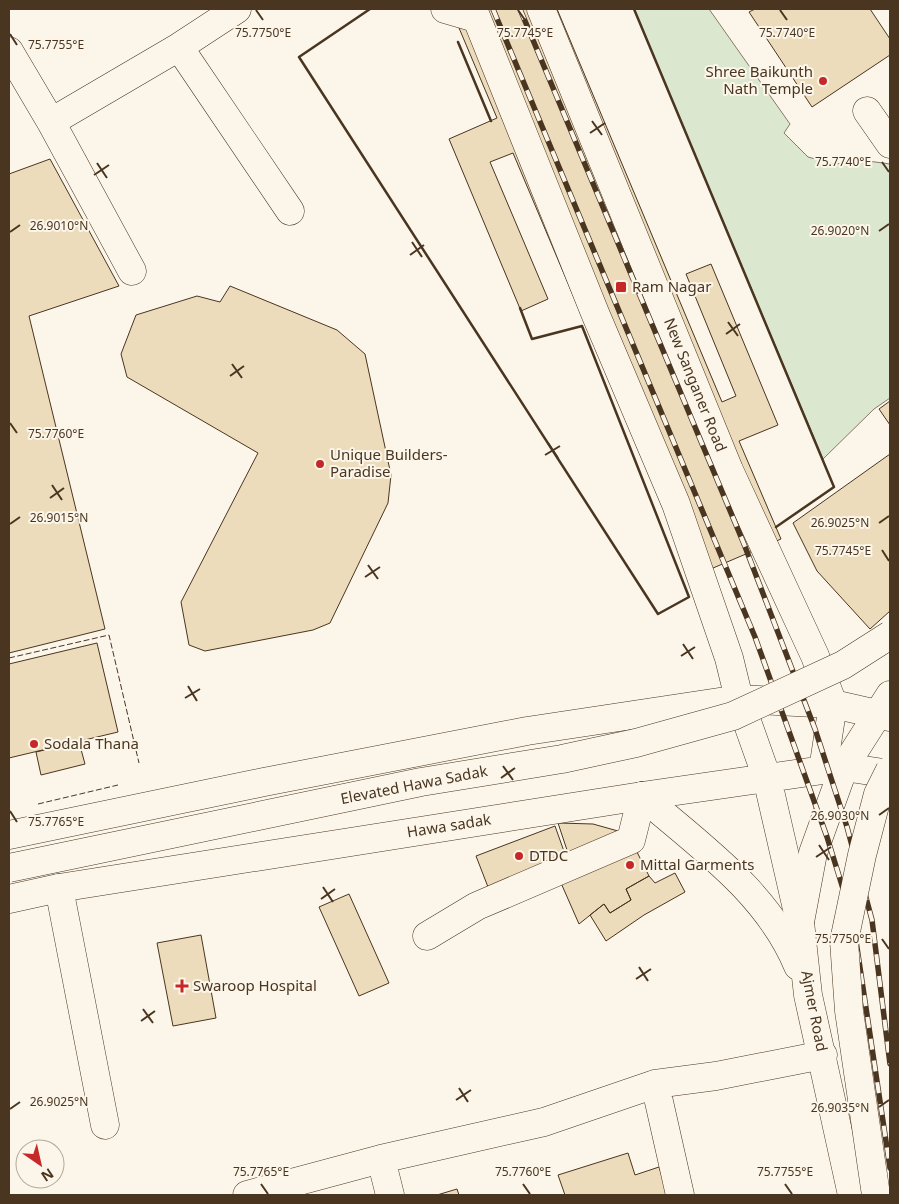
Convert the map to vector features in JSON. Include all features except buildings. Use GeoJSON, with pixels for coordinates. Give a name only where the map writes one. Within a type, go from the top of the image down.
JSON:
{"type":"FeatureCollection","features":[{"type":"Feature","properties":{"kind":"main road"},"geometry":{"type":"LineString","coordinates":[[51,122],[179,47],[237,9]]}},
{"type":"Feature","properties":{"kind":"main road"},"geometry":{"type":"LineString","coordinates":[[445,9],[475,13],[595,313],[676,504],[729,658],[740,699],[767,778],[800,922]]}},
{"type":"Feature","properties":{"kind":"main road","name":"New Sanganer Road"},"geometry":{"type":"LineString","coordinates":[[541,9],[729,470],[815,656],[833,704],[833,768]]}},
{"type":"Feature","properties":{"kind":"main road"},"geometry":{"type":"LineString","coordinates":[[179,47],[290,211]]}},
{"type":"Feature","properties":{"kind":"main road"},"geometry":{"type":"LineString","coordinates":[[9,51],[51,122],[132,271]]}},
{"type":"Feature","properties":{"kind":"main road"},"geometry":{"type":"LineString","coordinates":[[867,111],[890,144]]}},
{"type":"Feature","properties":{"kind":"main road","name":"Elevated Hawa Sadak"},"geometry":{"type":"LineString","coordinates":[[9,868],[421,782],[562,759],[636,743],[733,716],[843,665],[890,635]]}},
{"type":"Feature","properties":{"kind":"main road"},"geometry":{"type":"LineString","coordinates":[[9,835],[264,782],[527,731],[740,699],[886,709]]}},
{"type":"Feature","properties":{"kind":"main road","name":"Ajmer Road"},"geometry":{"type":"LineString","coordinates":[[852,1195],[823,1055],[808,995],[800,922],[813,853],[833,768],[886,709]]}},
{"type":"Feature","properties":{"kind":"main road","name":"Hawa sadak"},"geometry":{"type":"LineString","coordinates":[[9,899],[58,888],[642,796],[833,768],[890,774]]}},
{"type":"Feature","properties":{"kind":"main road"},"geometry":{"type":"LineString","coordinates":[[876,1195],[849,1011],[844,941],[862,855],[878,794],[890,770]]}},
{"type":"Feature","properties":{"kind":"main road"},"geometry":{"type":"LineString","coordinates":[[427,936],[477,906],[631,840],[642,796],[741,881],[772,917],[788,941],[808,995]]}},
{"type":"Feature","properties":{"kind":"main road"},"geometry":{"type":"LineString","coordinates":[[58,888],[105,1125]]}},
{"type":"Feature","properties":{"kind":"main road"},"geometry":{"type":"LineString","coordinates":[[247,1195],[381,1159],[544,1122],[656,1084],[716,1076],[823,1055]]}},
{"type":"Feature","properties":{"kind":"main road"},"geometry":{"type":"LineString","coordinates":[[656,1084],[680,1195]]}},
{"type":"Feature","properties":{"kind":"main road"},"geometry":{"type":"LineString","coordinates":[[381,1159],[390,1195]]}},
{"type":"Feature","properties":{"kind":"green space"},"geometry":{"type":"Polygon","coordinates":[[[634,9],[709,9],[790,124],[784,133],[808,157],[834,164],[868,161],[890,164],[890,398],[874,409],[823,459],[634,9]]]}},
{"type":"Feature","properties":{"kind":"railway"},"geometry":{"type":"LineString","coordinates":[[493,9],[755,637],[827,837],[853,921],[890,1168]]}},
{"type":"Feature","properties":{"kind":"railway"},"geometry":{"type":"LineString","coordinates":[[520,9],[744,544],[815,729],[847,827],[872,920],[890,1064]]}},
{"type":"Feature","properties":{"kind":"fence"},"geometry":{"type":"LineString","coordinates":[[9,658],[109,635],[139,763]]}},
{"type":"Feature","properties":{"kind":"fence"},"geometry":{"type":"LineString","coordinates":[[38,804],[118,785]]}},
{"type":"Feature","properties":{"kind":"wall"},"geometry":{"type":"LineString","coordinates":[[370,9],[299,57],[658,614],[689,597],[582,326],[532,339],[520,308]]}},
{"type":"Feature","properties":{"kind":"wall"},"geometry":{"type":"LineString","coordinates":[[634,9],[834,487],[776,527]]}},
{"type":"Feature","properties":{"kind":"wall"},"geometry":{"type":"LineString","coordinates":[[458,42],[491,121]]}},
{"type":"Feature","properties":{"kind":"place","name":"Shree Baikunth Nath Temple"},"geometry":{"type":"Point","coordinates":[823,81]}},
{"type":"Feature","properties":{"kind":"place","name":"Ram Nagar"},"geometry":{"type":"Point","coordinates":[621,287]}},
{"type":"Feature","properties":{"kind":"place","name":"Unique Builders- Paradise"},"geometry":{"type":"Point","coordinates":[320,464]}},
{"type":"Feature","properties":{"kind":"place","name":"Sodala Thana"},"geometry":{"type":"Point","coordinates":[34,744]}},
{"type":"Feature","properties":{"kind":"place","name":"DTDC"},"geometry":{"type":"Point","coordinates":[519,856]}},
{"type":"Feature","properties":{"kind":"place","name":"Mittal Garments"},"geometry":{"type":"Point","coordinates":[630,865]}},
{"type":"Feature","properties":{"kind":"place","name":"Swaroop Hospital"},"geometry":{"type":"Point","coordinates":[182,986]}}]}
